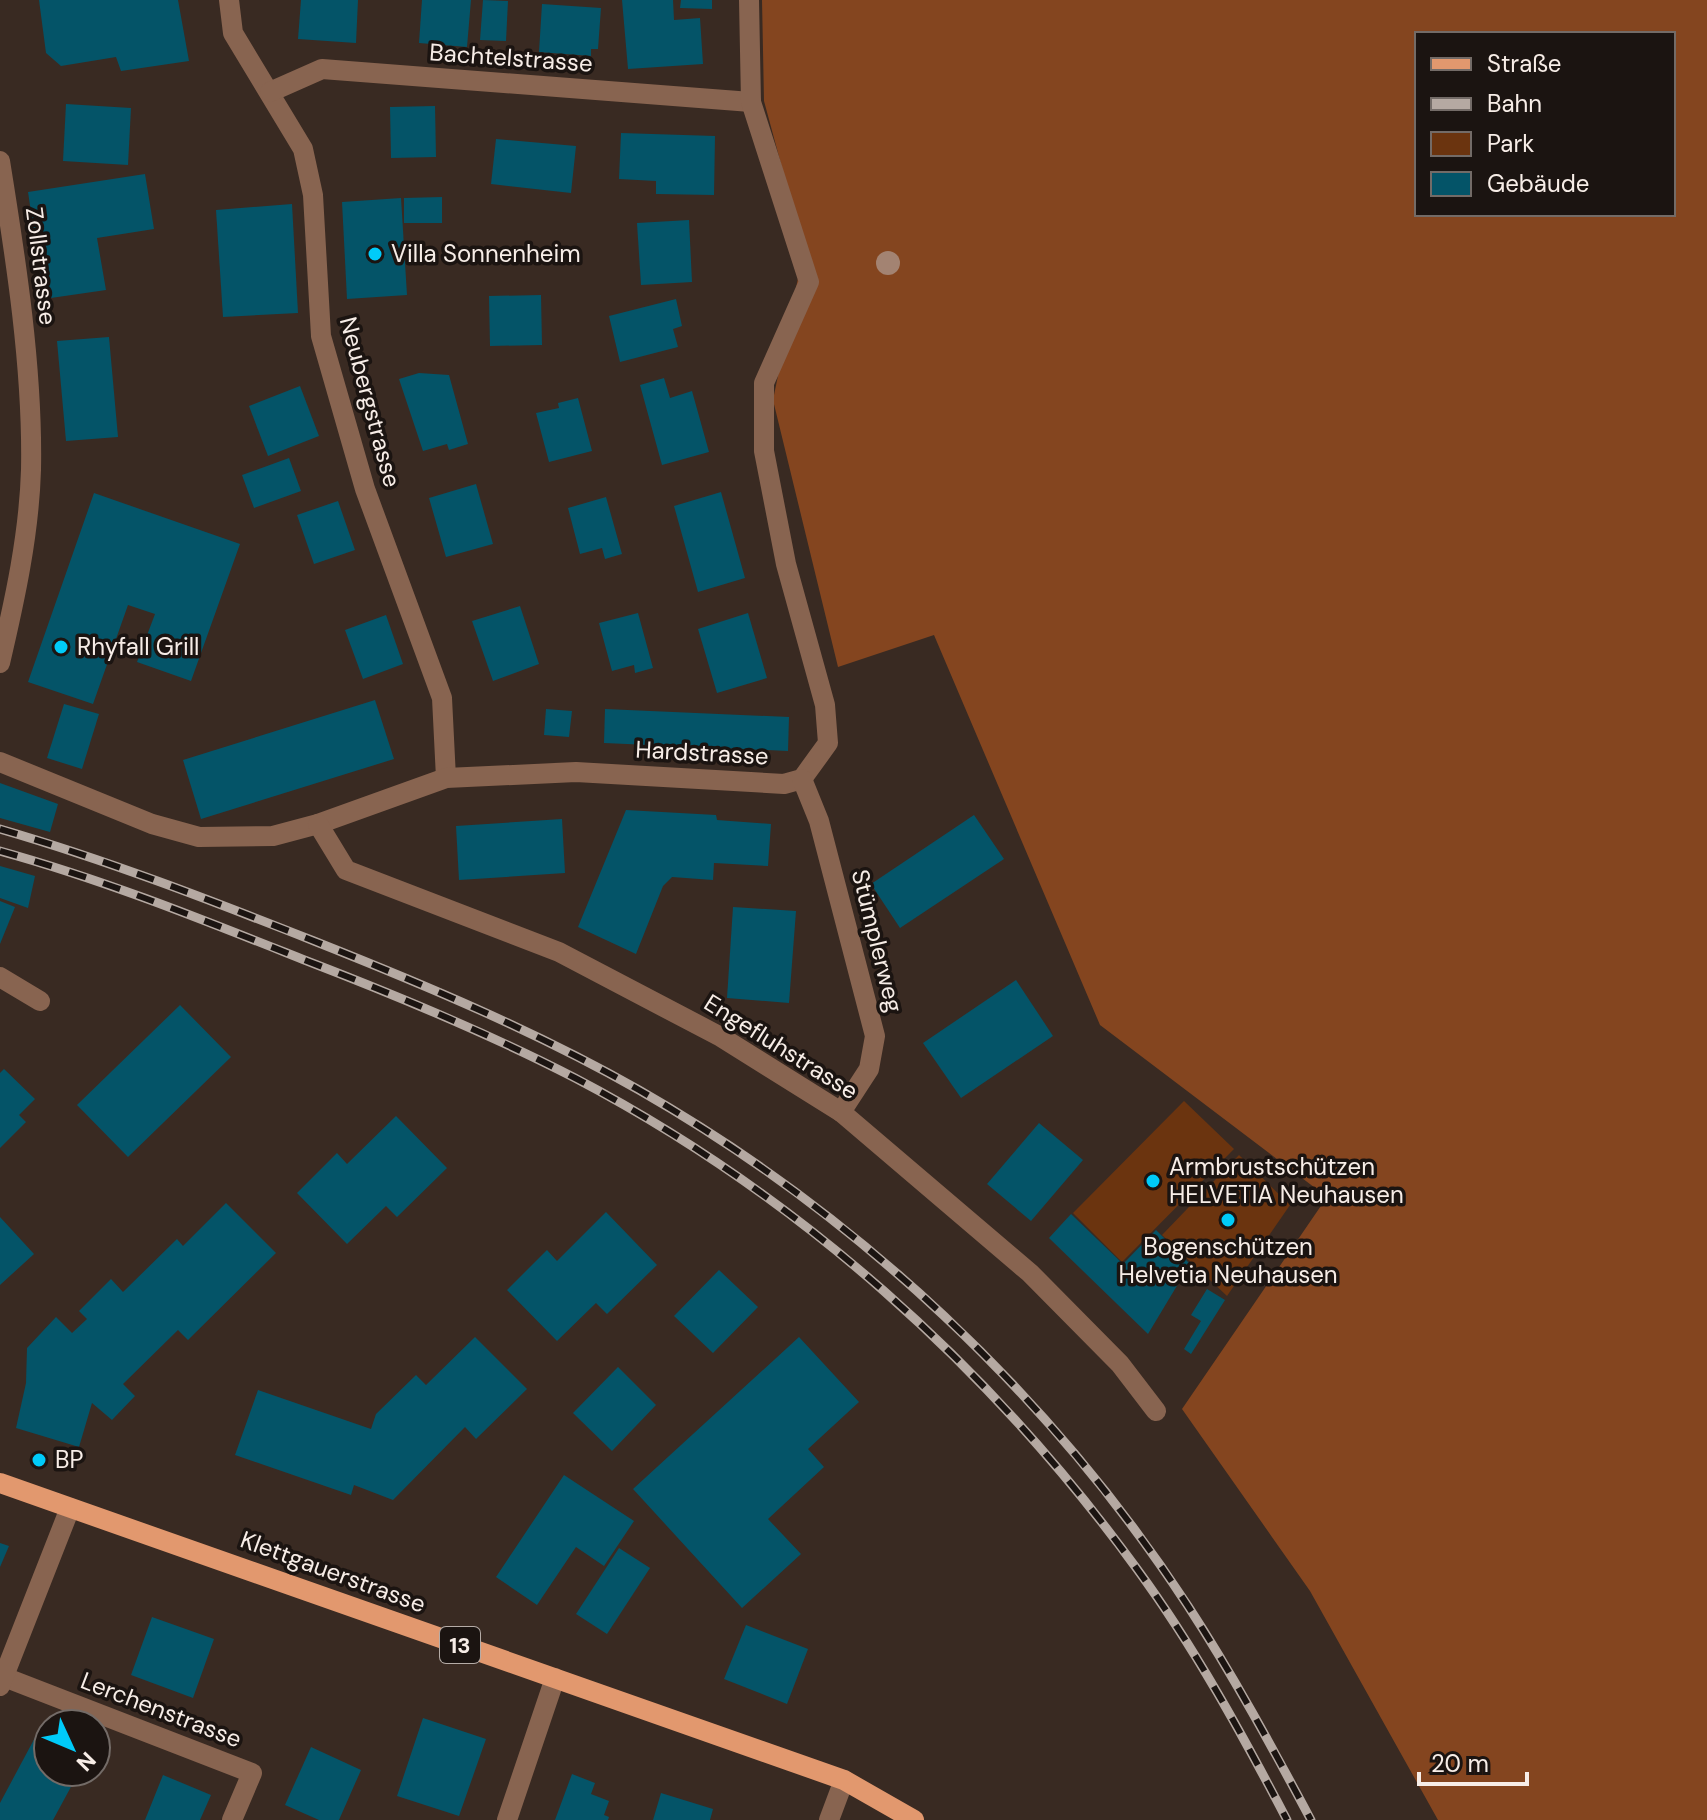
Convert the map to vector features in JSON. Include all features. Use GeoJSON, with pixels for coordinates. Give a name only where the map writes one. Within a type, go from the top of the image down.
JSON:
{"type":"FeatureCollection","features":[{"type":"Feature","properties":{"kind":"main road","name":"Klettgauerstrasse"},"geometry":{"type":"LineString","coordinates":[[0,1483],[844,1780],[914,1820]]}},
{"type":"Feature","properties":{"kind":"street","name":"Neubergstrasse"},"geometry":{"type":"LineString","coordinates":[[229,0],[233,33],[303,149],[313,195],[321,336],[365,489],[442,698],[446,778]]}},
{"type":"Feature","properties":{"kind":"street","name":"Hardstrasse"},"geometry":{"type":"LineString","coordinates":[[0,762],[152,824],[199,837],[273,836],[318,824],[446,778],[576,772],[784,784],[802,779],[828,743],[825,705],[786,564],[764,451],[764,383],[809,282],[751,102],[749,0]]}},
{"type":"Feature","properties":{"kind":"street","name":"Bachtelstrasse"},"geometry":{"type":"LineString","coordinates":[[270,92],[322,69],[751,102]]}},
{"type":"Feature","properties":{"kind":"street","name":"Zollstrasse"},"geometry":{"type":"LineString","coordinates":[[0,161],[22,305],[31,470],[20,575],[0,663]]}},
{"type":"Feature","properties":{"kind":"street","name":"Stümplerweg"},"geometry":{"type":"LineString","coordinates":[[802,779],[819,821],[875,1036],[869,1069],[841,1112]]}},
{"type":"Feature","properties":{"kind":"street","name":"Engefluhstrasse"},"geometry":{"type":"LineString","coordinates":[[318,824],[346,870],[559,952],[721,1037],[841,1112],[1030,1273],[1120,1364],[1156,1411]]}},
{"type":"Feature","properties":{"kind":"street"},"geometry":{"type":"LineString","coordinates":[[0,977],[40,1001]]}},
{"type":"Feature","properties":{"kind":"street"},"geometry":{"type":"LineString","coordinates":[[2,1682],[70,1508]]}},
{"type":"Feature","properties":{"kind":"street"},"geometry":{"type":"LineString","coordinates":[[507,1820],[555,1678]]}},
{"type":"Feature","properties":{"kind":"street","name":"Lerchenstrasse"},"geometry":{"type":"LineString","coordinates":[[2,1682],[252,1773],[232,1820]]}},
{"type":"Feature","properties":{"kind":"street"},"geometry":{"type":"LineString","coordinates":[[829,1820],[844,1780]]}},
{"type":"Feature","properties":{"kind":"green space","name":"Armbrustschützen HELVETIA Neuhausen"},"geometry":{"type":"Polygon","coordinates":[[[1184,1101],[1234,1149],[1122,1262],[1073,1213],[1184,1101]]]}},
{"type":"Feature","properties":{"kind":"green space","name":"Bogenschützen Helvetia Neuhausen"},"geometry":{"type":"Polygon","coordinates":[[[1239,1155],[1290,1205],[1227,1296],[1162,1235],[1239,1155]]]}},
{"type":"Feature","properties":{"kind":"shaded area"},"geometry":{"type":"Polygon","coordinates":[[[762,0],[1707,0],[1707,1820],[1438,1820],[1310,1591],[1182,1409],[1327,1197],[1100,1025],[934,635],[838,667],[773,400],[804,249],[764,101],[762,0]]]}},
{"type":"Feature","properties":{"kind":"building"},"geometry":{"type":"Polygon","coordinates":[[[39,0],[178,0],[189,61],[121,71],[116,57],[61,66],[46,53],[39,0]]]}},
{"type":"Feature","properties":{"kind":"building"},"geometry":{"type":"Polygon","coordinates":[[[301,0],[358,0],[356,43],[298,39],[301,0]]]}},
{"type":"Feature","properties":{"kind":"building"},"geometry":{"type":"Polygon","coordinates":[[[422,0],[471,0],[467,47],[419,43],[422,0]]]}},
{"type":"Feature","properties":{"kind":"building"},"geometry":{"type":"Polygon","coordinates":[[[483,0],[508,1],[506,41],[480,40],[483,0]]]}},
{"type":"Feature","properties":{"kind":"building"},"geometry":{"type":"Polygon","coordinates":[[[622,0],[673,0],[674,20],[700,18],[703,64],[628,69],[622,0]]]}},
{"type":"Feature","properties":{"kind":"building"},"geometry":{"type":"Polygon","coordinates":[[[681,0],[712,0],[712,9],[680,8],[681,0]]]}},
{"type":"Feature","properties":{"kind":"building"},"geometry":{"type":"Polygon","coordinates":[[[542,4],[601,8],[598,49],[591,49],[591,56],[539,52],[542,4]]]}},
{"type":"Feature","properties":{"kind":"building"},"geometry":{"type":"Polygon","coordinates":[[[66,104],[131,108],[128,165],[63,161],[66,104]]]}},
{"type":"Feature","properties":{"kind":"building"},"geometry":{"type":"Polygon","coordinates":[[[435,106],[436,157],[391,158],[390,107],[435,106]]]}},
{"type":"Feature","properties":{"kind":"building"},"geometry":{"type":"Polygon","coordinates":[[[621,133],[715,136],[714,195],[656,194],[656,181],[619,179],[621,133]]]}},
{"type":"Feature","properties":{"kind":"building"},"geometry":{"type":"Polygon","coordinates":[[[496,139],[576,146],[571,193],[491,184],[496,139]]]}},
{"type":"Feature","properties":{"kind":"building"},"geometry":{"type":"Polygon","coordinates":[[[145,174],[154,229],[97,238],[106,290],[44,299],[28,192],[145,174]]]}},
{"type":"Feature","properties":{"kind":"building"},"geometry":{"type":"Polygon","coordinates":[[[442,197],[442,223],[404,223],[404,198],[442,197]]]}},
{"type":"Feature","properties":{"kind":"building","name":"Villa Sonnenheim"},"geometry":{"type":"Polygon","coordinates":[[[401,198],[407,295],[347,299],[342,202],[401,198]]]}},
{"type":"Feature","properties":{"kind":"building"},"geometry":{"type":"Polygon","coordinates":[[[292,204],[298,313],[223,317],[216,210],[292,204]]]}},
{"type":"Feature","properties":{"kind":"building"},"geometry":{"type":"Polygon","coordinates":[[[689,220],[692,282],[641,285],[637,223],[689,220]]]}},
{"type":"Feature","properties":{"kind":"building"},"geometry":{"type":"Polygon","coordinates":[[[541,295],[542,345],[490,346],[489,296],[541,295]]]}},
{"type":"Feature","properties":{"kind":"building"},"geometry":{"type":"Polygon","coordinates":[[[676,299],[682,326],[673,329],[678,347],[620,362],[609,316],[676,299]]]}},
{"type":"Feature","properties":{"kind":"building"},"geometry":{"type":"Polygon","coordinates":[[[109,337],[118,437],[66,441],[57,341],[109,337]]]}},
{"type":"Feature","properties":{"kind":"building"},"geometry":{"type":"Polygon","coordinates":[[[419,373],[449,375],[468,444],[449,450],[447,444],[423,451],[399,379],[419,373]]]}},
{"type":"Feature","properties":{"kind":"building"},"geometry":{"type":"Polygon","coordinates":[[[664,378],[670,398],[692,391],[709,452],[662,465],[640,385],[664,378]]]}},
{"type":"Feature","properties":{"kind":"building"},"geometry":{"type":"Polygon","coordinates":[[[300,386],[319,436],[268,456],[249,406],[300,386]]]}},
{"type":"Feature","properties":{"kind":"building"},"geometry":{"type":"Polygon","coordinates":[[[578,398],[592,451],[549,462],[536,413],[559,408],[558,403],[578,398]]]}},
{"type":"Feature","properties":{"kind":"building"},"geometry":{"type":"Polygon","coordinates":[[[289,458],[301,491],[254,508],[242,475],[289,458]]]}},
{"type":"Feature","properties":{"kind":"building"},"geometry":{"type":"Polygon","coordinates":[[[476,484],[493,544],[446,557],[429,498],[476,484]]]}},
{"type":"Feature","properties":{"kind":"building"},"geometry":{"type":"Polygon","coordinates":[[[721,492],[745,578],[698,592],[674,506],[721,492]]]}},
{"type":"Feature","properties":{"kind":"building"},"geometry":{"type":"Polygon","coordinates":[[[94,493],[240,544],[191,681],[137,662],[155,614],[128,605],[93,704],[28,682],[94,493]]]}},
{"type":"Feature","properties":{"kind":"building"},"geometry":{"type":"Polygon","coordinates":[[[606,497],[622,554],[605,559],[602,548],[580,554],[568,508],[606,497]]]}},
{"type":"Feature","properties":{"kind":"building"},"geometry":{"type":"Polygon","coordinates":[[[338,501],[355,550],[314,564],[297,515],[338,501]]]}},
{"type":"Feature","properties":{"kind":"building"},"geometry":{"type":"Polygon","coordinates":[[[520,606],[539,664],[493,681],[472,621],[520,606]]]}},
{"type":"Feature","properties":{"kind":"building"},"geometry":{"type":"Polygon","coordinates":[[[638,613],[653,668],[635,673],[634,665],[612,671],[599,623],[638,613]]]}},
{"type":"Feature","properties":{"kind":"building"},"geometry":{"type":"Polygon","coordinates":[[[748,613],[767,678],[717,693],[698,629],[748,613]]]}},
{"type":"Feature","properties":{"kind":"building"},"geometry":{"type":"Polygon","coordinates":[[[386,615],[403,664],[363,679],[345,630],[386,615]]]}},
{"type":"Feature","properties":{"kind":"building"},"geometry":{"type":"Polygon","coordinates":[[[375,700],[394,759],[201,819],[183,760],[375,700]]]}},
{"type":"Feature","properties":{"kind":"building"},"geometry":{"type":"Polygon","coordinates":[[[64,704],[99,714],[82,769],[47,758],[64,704]]]}},
{"type":"Feature","properties":{"kind":"building"},"geometry":{"type":"Polygon","coordinates":[[[546,709],[572,711],[569,737],[544,735],[546,709]]]}},
{"type":"Feature","properties":{"kind":"building"},"geometry":{"type":"Polygon","coordinates":[[[605,709],[789,717],[788,751],[604,743],[605,709]]]}},
{"type":"Feature","properties":{"kind":"building"},"geometry":{"type":"Polygon","coordinates":[[[0,783],[58,804],[50,832],[0,818],[0,783]]]}},
{"type":"Feature","properties":{"kind":"building"},"geometry":{"type":"Polygon","coordinates":[[[626,810],[716,815],[717,820],[771,824],[768,866],[714,863],[713,880],[672,877],[663,886],[636,954],[578,927],[626,810]]]}},
{"type":"Feature","properties":{"kind":"building"},"geometry":{"type":"Polygon","coordinates":[[[974,815],[1004,859],[900,928],[871,884],[974,815]]]}},
{"type":"Feature","properties":{"kind":"building"},"geometry":{"type":"Polygon","coordinates":[[[562,819],[565,873],[459,880],[456,826],[562,819]]]}},
{"type":"Feature","properties":{"kind":"building"},"geometry":{"type":"Polygon","coordinates":[[[0,866],[35,876],[28,908],[0,898],[0,866]]]}},
{"type":"Feature","properties":{"kind":"building"},"geometry":{"type":"Polygon","coordinates":[[[0,901],[15,907],[0,944],[0,901]]]}},
{"type":"Feature","properties":{"kind":"building"},"geometry":{"type":"Polygon","coordinates":[[[733,907],[796,911],[789,1003],[727,998],[733,907]]]}},
{"type":"Feature","properties":{"kind":"building"},"geometry":{"type":"Polygon","coordinates":[[[1016,980],[1053,1036],[961,1098],[923,1043],[1016,980]]]}},
{"type":"Feature","properties":{"kind":"building"},"geometry":{"type":"Polygon","coordinates":[[[180,1005],[231,1057],[128,1157],[77,1105],[180,1005]]]}},
{"type":"Feature","properties":{"kind":"building"},"geometry":{"type":"Polygon","coordinates":[[[4,1069],[35,1099],[19,1115],[26,1122],[0,1148],[0,1073],[4,1069]]]}},
{"type":"Feature","properties":{"kind":"building"},"geometry":{"type":"Polygon","coordinates":[[[396,1116],[447,1168],[397,1217],[386,1206],[347,1244],[297,1193],[337,1153],[347,1164],[396,1116]]]}},
{"type":"Feature","properties":{"kind":"building"},"geometry":{"type":"Polygon","coordinates":[[[1039,1123],[1083,1160],[1031,1221],[987,1184],[1039,1123]]]}},
{"type":"Feature","properties":{"kind":"building"},"geometry":{"type":"Polygon","coordinates":[[[226,1203],[276,1253],[188,1340],[178,1330],[123,1384],[135,1396],[112,1420],[92,1403],[79,1447],[16,1428],[26,1383],[27,1348],[56,1317],[72,1333],[87,1319],[79,1311],[111,1279],[123,1292],[177,1239],[183,1246],[226,1203]]]}},
{"type":"Feature","properties":{"kind":"building"},"geometry":{"type":"Polygon","coordinates":[[[606,1212],[657,1265],[607,1314],[596,1303],[557,1341],[507,1290],[547,1250],[557,1261],[606,1212]]]}},
{"type":"Feature","properties":{"kind":"building"},"geometry":{"type":"Polygon","coordinates":[[[1071,1214],[1123,1264],[1156,1230],[1190,1264],[1148,1334],[1049,1238],[1071,1214]]]}},
{"type":"Feature","properties":{"kind":"building"},"geometry":{"type":"Polygon","coordinates":[[[0,1217],[34,1254],[0,1285],[0,1217]]]}},
{"type":"Feature","properties":{"kind":"building"},"geometry":{"type":"Polygon","coordinates":[[[719,1270],[758,1307],[713,1353],[674,1316],[719,1270]]]}},
{"type":"Feature","properties":{"kind":"building"},"geometry":{"type":"Polygon","coordinates":[[[1207,1289],[1225,1300],[1191,1354],[1184,1349],[1201,1321],[1191,1315],[1207,1289]]]}},
{"type":"Feature","properties":{"kind":"building"},"geometry":{"type":"Polygon","coordinates":[[[475,1337],[527,1389],[476,1439],[465,1427],[393,1500],[354,1485],[351,1495],[235,1455],[258,1390],[371,1429],[376,1414],[416,1375],[426,1385],[475,1337]]]}},
{"type":"Feature","properties":{"kind":"building"},"geometry":{"type":"Polygon","coordinates":[[[799,1337],[859,1402],[808,1449],[824,1467],[768,1519],[801,1554],[742,1608],[633,1489],[799,1337]]]}},
{"type":"Feature","properties":{"kind":"building"},"geometry":{"type":"Polygon","coordinates":[[[618,1367],[656,1405],[612,1451],[573,1413],[618,1367]]]}},
{"type":"Feature","properties":{"kind":"building"},"geometry":{"type":"Polygon","coordinates":[[[564,1475],[634,1521],[604,1566],[576,1547],[537,1605],[496,1577],[564,1475]]]}},
{"type":"Feature","properties":{"kind":"building"},"geometry":{"type":"Polygon","coordinates":[[[0,1543],[9,1546],[0,1567],[0,1543]]]}},
{"type":"Feature","properties":{"kind":"building"},"geometry":{"type":"Polygon","coordinates":[[[619,1548],[650,1568],[607,1634],[576,1614],[619,1548]]]}},
{"type":"Feature","properties":{"kind":"building"},"geometry":{"type":"Polygon","coordinates":[[[152,1617],[214,1639],[193,1698],[131,1675],[152,1617]]]}},
{"type":"Feature","properties":{"kind":"building"},"geometry":{"type":"Polygon","coordinates":[[[746,1625],[808,1649],[787,1704],[724,1679],[746,1625]]]}},
{"type":"Feature","properties":{"kind":"building"},"geometry":{"type":"Polygon","coordinates":[[[423,1718],[486,1739],[459,1816],[397,1796],[423,1718]]]}},
{"type":"Feature","properties":{"kind":"building"},"geometry":{"type":"Polygon","coordinates":[[[32,1743],[32,1788],[70,1788],[53,1820],[0,1820],[0,1803],[32,1743]]]}},
{"type":"Feature","properties":{"kind":"building"},"geometry":{"type":"Polygon","coordinates":[[[311,1747],[361,1770],[339,1820],[319,1820],[285,1805],[311,1747]]]}},
{"type":"Feature","properties":{"kind":"building"},"geometry":{"type":"Polygon","coordinates":[[[572,1774],[595,1783],[591,1794],[609,1801],[604,1815],[609,1817],[608,1820],[555,1820],[572,1774]]]}},
{"type":"Feature","properties":{"kind":"building"},"geometry":{"type":"Polygon","coordinates":[[[163,1775],[211,1795],[200,1820],[145,1820],[163,1775]]]}},
{"type":"Feature","properties":{"kind":"building"},"geometry":{"type":"Polygon","coordinates":[[[661,1793],[713,1809],[710,1820],[653,1820],[661,1793]]]}},
{"type":"Feature","properties":{"kind":"railway"},"geometry":{"type":"LineString","coordinates":[[0,829],[197,896],[479,1010],[639,1090],[720,1139],[798,1194],[873,1253],[944,1316],[1011,1383],[1075,1454],[1134,1528],[1188,1606],[1267,1738],[1311,1820]]}},
{"type":"Feature","properties":{"kind":"railway"},"geometry":{"type":"LineString","coordinates":[[0,851],[193,916],[409,1002],[509,1046],[575,1078],[657,1124],[812,1231],[884,1291],[953,1355],[1080,1494],[1179,1629],[1287,1820]]}},
{"type":"Feature","properties":{"kind":"place","name":"Villa Sonnenheim"},"geometry":{"type":"Point","coordinates":[375,254]}},
{"type":"Feature","properties":{"kind":"place","name":"Rhyfall Grill"},"geometry":{"type":"Point","coordinates":[61,647]}},
{"type":"Feature","properties":{"kind":"place","name":"Armbrustschützen HELVETIA Neuhausen"},"geometry":{"type":"Point","coordinates":[1153,1181]}},
{"type":"Feature","properties":{"kind":"place","name":"Bogenschützen Helvetia Neuhausen"},"geometry":{"type":"Point","coordinates":[1228,1220]}},
{"type":"Feature","properties":{"kind":"place","name":"BP"},"geometry":{"type":"Point","coordinates":[39,1460]}}]}
